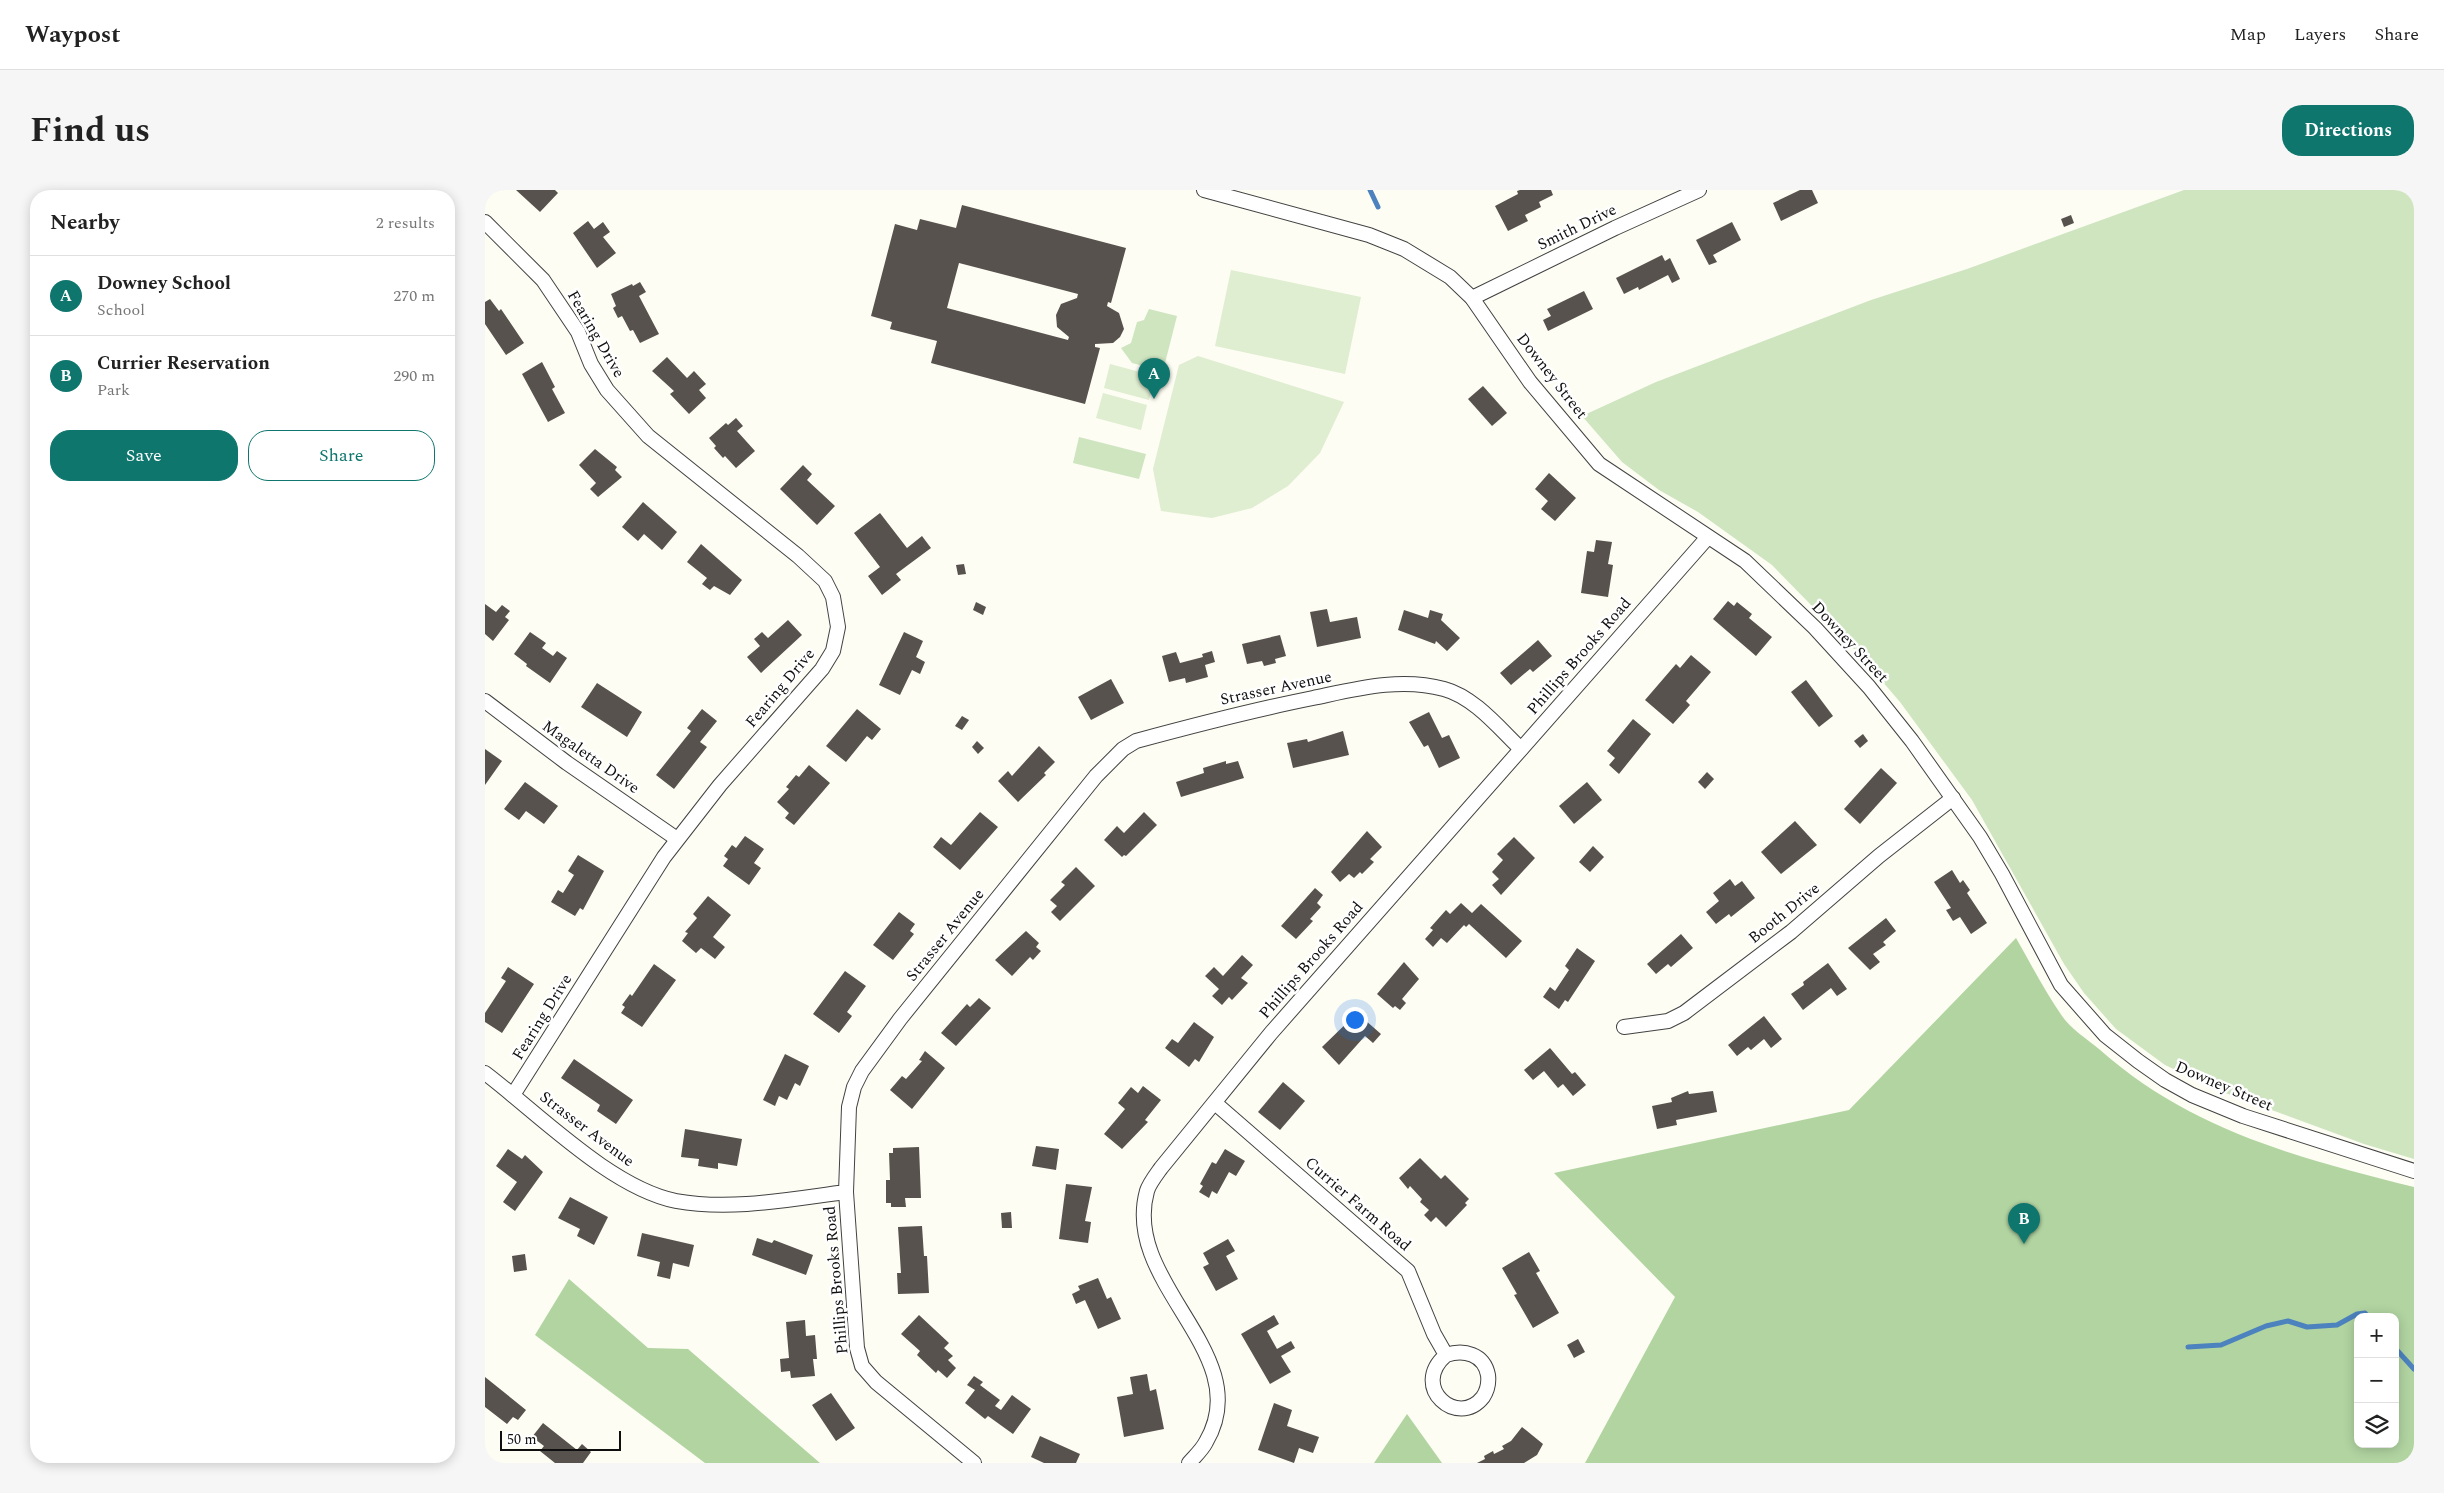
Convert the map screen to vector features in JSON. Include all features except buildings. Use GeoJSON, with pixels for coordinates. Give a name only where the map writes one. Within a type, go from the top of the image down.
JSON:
{"type":"FeatureCollection","features":[{"type":"Feature","properties":{"kind":"street","name":"Downey Street"},"geometry":{"type":"LineString","coordinates":[[1204,190],[1369,235],[1429,262],[1450,277],[1472,298],[1531,382],[1599,464],[1745,561],[1815,628],[1869,687],[1953,798],[2002,874],[2061,985],[2105,1034],[2138,1062],[2192,1095],[2243,1116],[2414,1171]]}},
{"type":"Feature","properties":{"kind":"street","name":"Smith Drive"},"geometry":{"type":"LineString","coordinates":[[1472,298],[1615,228],[1699,190]]}},
{"type":"Feature","properties":{"kind":"street","name":"Fearing Drive"},"geometry":{"type":"LineString","coordinates":[[485,222],[543,280],[578,332],[591,364],[607,390],[648,436],[798,556],[825,582],[833,598],[838,627],[833,651],[822,669],[720,785],[677,839],[513,1095]]}},
{"type":"Feature","properties":{"kind":"street","name":"Phillips Brooks Road"},"geometry":{"type":"LineString","coordinates":[[1189,1463],[1206,1442],[1217,1414],[1214,1370],[1153,1258],[1145,1216],[1147,1190],[1156,1176],[1271,1033],[1708,537]]}},
{"type":"Feature","properties":{"kind":"street","name":"Strasser Avenue"},"geometry":{"type":"LineString","coordinates":[[485,1073],[605,1168],[631,1184],[675,1200],[704,1204],[742,1204],[846,1192],[849,1107],[854,1087],[863,1071],[906,1011],[1096,776],[1123,749],[1136,741],[1239,713],[1375,685],[1400,683],[1445,689],[1464,699],[1483,713],[1521,749]]}},
{"type":"Feature","properties":{"kind":"street","name":"Magaletta Drive"},"geometry":{"type":"LineString","coordinates":[[485,702],[567,763],[677,839]]}},
{"type":"Feature","properties":{"kind":"street","name":"Booth Drive"},"geometry":{"type":"LineString","coordinates":[[1624,1027],[1668,1021],[1684,1013],[1791,932],[1879,856],[1953,798]]}},
{"type":"Feature","properties":{"kind":"street","name":"Currier Farm Road"},"geometry":{"type":"LineString","coordinates":[[1215,1103],[1408,1271],[1434,1334],[1446,1355]]}},
{"type":"Feature","properties":{"kind":"street","name":"Phillips Brooks Road"},"geometry":{"type":"LineString","coordinates":[[846,1192],[857,1348],[863,1366],[876,1382],[903,1406],[974,1463]]}},
{"type":"Feature","properties":{"kind":"street"},"geometry":{"type":"LineString","coordinates":[[1465,1352],[1481,1360],[1486,1368],[1488,1385],[1485,1394],[1472,1406],[1455,1408],[1446,1404],[1433,1389],[1434,1370],[1446,1355],[1465,1352]]}},
{"type":"Feature","properties":{"kind":"green space"},"geometry":{"type":"Polygon","coordinates":[[[2184,190],[2414,190],[2414,1159],[2364,1144],[2220,1091],[2165,1065],[2116,1029],[2084,993],[2064,964],[1972,800],[1900,702],[1857,652],[1772,565],[1698,512],[1659,490],[1622,462],[1582,416],[1656,382],[1871,300],[1967,269],[2184,190]]]}},
{"type":"Feature","properties":{"kind":"green space"},"geometry":{"type":"Polygon","coordinates":[[[1231,270],[1361,297],[1345,374],[1215,346],[1231,270]]]}},
{"type":"Feature","properties":{"kind":"green space"},"geometry":{"type":"Polygon","coordinates":[[[1149,309],[1177,316],[1163,371],[1132,363],[1121,348],[1131,343],[1137,322],[1144,320],[1149,309]]]}},
{"type":"Feature","properties":{"kind":"green space"},"geometry":{"type":"Polygon","coordinates":[[[1198,356],[1344,402],[1320,453],[1288,486],[1252,508],[1212,518],[1161,511],[1153,469],[1179,365],[1198,356]]]}},
{"type":"Feature","properties":{"kind":"green space"},"geometry":{"type":"Polygon","coordinates":[[[1110,364],[1155,376],[1149,400],[1104,388],[1110,364]]]}},
{"type":"Feature","properties":{"kind":"green space"},"geometry":{"type":"Polygon","coordinates":[[[1103,393],[1147,405],[1141,430],[1096,418],[1103,393]]]}},
{"type":"Feature","properties":{"kind":"green space"},"geometry":{"type":"Polygon","coordinates":[[[1079,437],[1146,454],[1139,479],[1073,463],[1079,437]]]}},
{"type":"Feature","properties":{"kind":"green space"},"geometry":{"type":"Polygon","coordinates":[[[2016,938],[2050,997],[2070,1025],[2134,1077],[2170,1101],[2208,1121],[2247,1138],[2329,1165],[2414,1187],[2414,1463],[1585,1463],[1675,1297],[1554,1173],[1849,1110],[2016,938]]]}},
{"type":"Feature","properties":{"kind":"green space"},"geometry":{"type":"Polygon","coordinates":[[[569,1279],[648,1348],[688,1349],[820,1463],[705,1463],[535,1335],[569,1279]]]}},
{"type":"Feature","properties":{"kind":"green space"},"geometry":{"type":"Polygon","coordinates":[[[1407,1414],[1442,1463],[1374,1463],[1407,1414]]]}},
{"type":"Feature","properties":{"kind":"waterway"},"geometry":{"type":"LineString","coordinates":[[1370,190],[1378,207]]}},
{"type":"Feature","properties":{"kind":"waterway"},"geometry":{"type":"LineString","coordinates":[[2188,1347],[2221,1345],[2266,1326],[2288,1321],[2307,1327],[2337,1325],[2354,1316]]}},
{"type":"Feature","properties":{"kind":"waterway"},"geometry":{"type":"LineString","coordinates":[[2399,1352],[2414,1369]]}},
{"type":"Feature","properties":{"kind":"place","name":"Downey School"},"geometry":{"type":"Point","coordinates":[1154,399]}},
{"type":"Feature","properties":{"kind":"place","name":"Currier Reservation"},"geometry":{"type":"Point","coordinates":[2024,1244]}}]}
